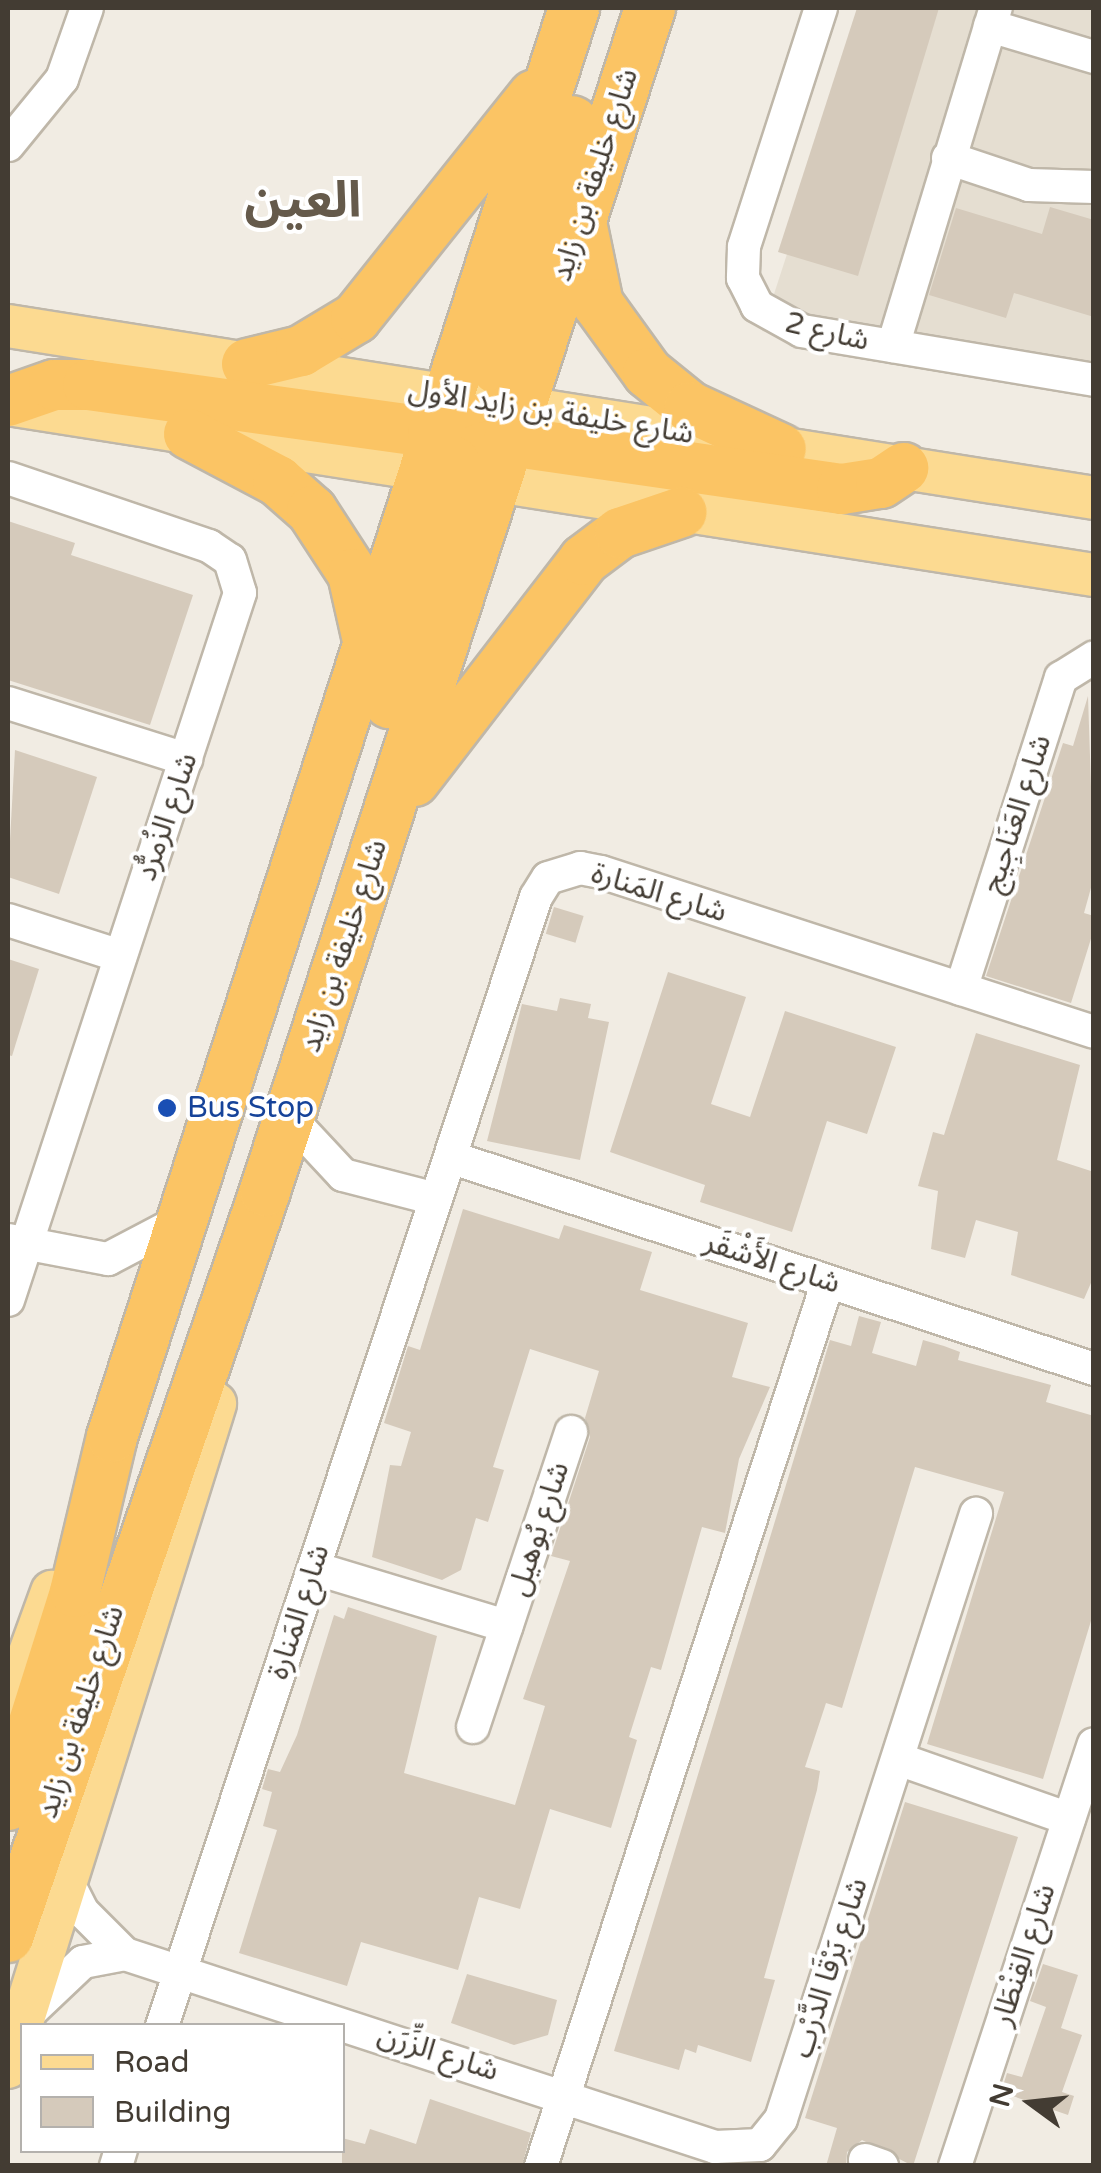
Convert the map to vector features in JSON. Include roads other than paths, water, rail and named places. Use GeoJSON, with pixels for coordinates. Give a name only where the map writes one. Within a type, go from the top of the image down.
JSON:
{"type":"FeatureCollection","features":[{"type":"Feature","properties":{"kind":"highway","name":"شارع خليفة بن زايد"},"geometry":{"type":"LineString","coordinates":[[8,1936],[265,1190],[381,832],[555,68],[574,8]]}},
{"type":"Feature","properties":{"kind":"highway"},"geometry":{"type":"LineString","coordinates":[[361,890],[352,830],[578,104],[588,8]]}},
{"type":"Feature","properties":{"kind":"highway","name":"شارع خليفة بن زايد"},"geometry":{"type":"LineString","coordinates":[[8,1805],[75,1592],[112,1437],[367,636],[471,439],[582,212],[650,8]]}},
{"type":"Feature","properties":{"kind":"highway"},"geometry":{"type":"LineString","coordinates":[[248,364],[302,350],[356,318],[555,68]]}},
{"type":"Feature","properties":{"kind":"highway"},"geometry":{"type":"LineString","coordinates":[[582,212],[590,282],[626,347],[690,407],[781,448]]}},
{"type":"Feature","properties":{"kind":"highway"},"geometry":{"type":"LineString","coordinates":[[8,403],[36,389],[88,385],[842,490],[903,468]]}},
{"type":"Feature","properties":{"kind":"highway"},"geometry":{"type":"LineString","coordinates":[[189,434],[278,481],[312,511],[353,574],[367,636]]}},
{"type":"Feature","properties":{"kind":"highway"},"geometry":{"type":"LineString","coordinates":[[381,832],[584,560],[620,533],[682,512]]}},
{"type":"Feature","properties":{"kind":"main road","name":"شارع خليفة بن زايد الأول"},"geometry":{"type":"LineString","coordinates":[[8,326],[248,364],[682,512],[1094,575]]}},
{"type":"Feature","properties":{"kind":"main road","name":"شارع خليفة بن زايد الأول"},"geometry":{"type":"LineString","coordinates":[[8,403],[189,434],[781,448],[1094,498]]}},
{"type":"Feature","properties":{"kind":"main road"},"geometry":{"type":"LineString","coordinates":[[21,2023],[213,1412],[265,1190]]}},
{"type":"Feature","properties":{"kind":"main road"},"geometry":{"type":"LineString","coordinates":[[8,1713],[112,1437]]}},
{"type":"Feature","properties":{"kind":"main road"},"geometry":{"type":"LineString","coordinates":[[8,2067],[20,2028]]}},
{"type":"Feature","properties":{"kind":"street"},"geometry":{"type":"LineString","coordinates":[[8,146],[22,115],[72,61],[87,8]]}},
{"type":"Feature","properties":{"kind":"street","name":"شارع 2"},"geometry":{"type":"LineString","coordinates":[[821,8],[744,246],[743,278],[777,322],[1094,380]]}},
{"type":"Feature","properties":{"kind":"street"},"geometry":{"type":"LineString","coordinates":[[892,346],[993,16],[1094,57]]}},
{"type":"Feature","properties":{"kind":"street"},"geometry":{"type":"LineString","coordinates":[[948,158],[1029,185],[1094,187]]}},
{"type":"Feature","properties":{"kind":"street","name":"شارع الزُمرُّد"},"geometry":{"type":"LineString","coordinates":[[8,478],[209,546],[230,560],[240,593],[120,956],[17,1242],[8,1300]]}},
{"type":"Feature","properties":{"kind":"street","name":"شارع العَنَاجِيج"},"geometry":{"type":"LineString","coordinates":[[961,989],[1061,678],[1094,657]]}},
{"type":"Feature","properties":{"kind":"street"},"geometry":{"type":"LineString","coordinates":[[8,703],[186,759]]}},
{"type":"Feature","properties":{"kind":"street","name":"شارع المَنارة"},"geometry":{"type":"LineString","coordinates":[[163,2023],[536,897],[558,873],[601,872],[1094,1032]]}},
{"type":"Feature","properties":{"kind":"street"},"geometry":{"type":"LineString","coordinates":[[8,920],[120,956]]}},
{"type":"Feature","properties":{"kind":"street"},"geometry":{"type":"LineString","coordinates":[[289,1117],[343,1175],[436,1199]]}},
{"type":"Feature","properties":{"kind":"street","name":"شارع الأَشْقَر"},"geometry":{"type":"LineString","coordinates":[[450,1157],[1094,1369]]}},
{"type":"Feature","properties":{"kind":"street"},"geometry":{"type":"LineString","coordinates":[[17,1242],[108,1260],[180,1222]]}},
{"type":"Feature","properties":{"kind":"street"},"geometry":{"type":"LineString","coordinates":[[540,2166],[828,1282]]}},
{"type":"Feature","properties":{"kind":"street","name":"شارع بُوهيل"},"geometry":{"type":"LineString","coordinates":[[473,1727],[571,1432]]}},
{"type":"Feature","properties":{"kind":"street","name":"شارع بَرْقَا الدَّرْب"},"geometry":{"type":"LineString","coordinates":[[749,2157],[782,2119],[976,1514]]}},
{"type":"Feature","properties":{"kind":"street","name":"شارع بُوهيل"},"geometry":{"type":"LineString","coordinates":[[314,1568],[506,1626]]}},
{"type":"Feature","properties":{"kind":"street","name":"شارع القِنْطَار"},"geometry":{"type":"LineString","coordinates":[[955,2166],[1094,1744]]}},
{"type":"Feature","properties":{"kind":"street"},"geometry":{"type":"LineString","coordinates":[[898,1759],[1069,1819]]}},
{"type":"Feature","properties":{"kind":"street"},"geometry":{"type":"LineString","coordinates":[[67,1880],[83,1912],[125,1954]]}},
{"type":"Feature","properties":{"kind":"street"},"geometry":{"type":"LineString","coordinates":[[23,2018],[83,1962],[125,1954]]}},
{"type":"Feature","properties":{"kind":"street","name":"شارع الزِّرَن"},"geometry":{"type":"LineString","coordinates":[[125,1954],[566,2094],[749,2157]]}},
{"type":"Feature","properties":{"kind":"place","name":"Bus Stop"},"geometry":{"type":"Point","coordinates":[167,1108]}},
{"type":"Feature","properties":{"kind":"district","name":"العين"},"geometry":{"type":"Point","coordinates":[303,202]}}]}
